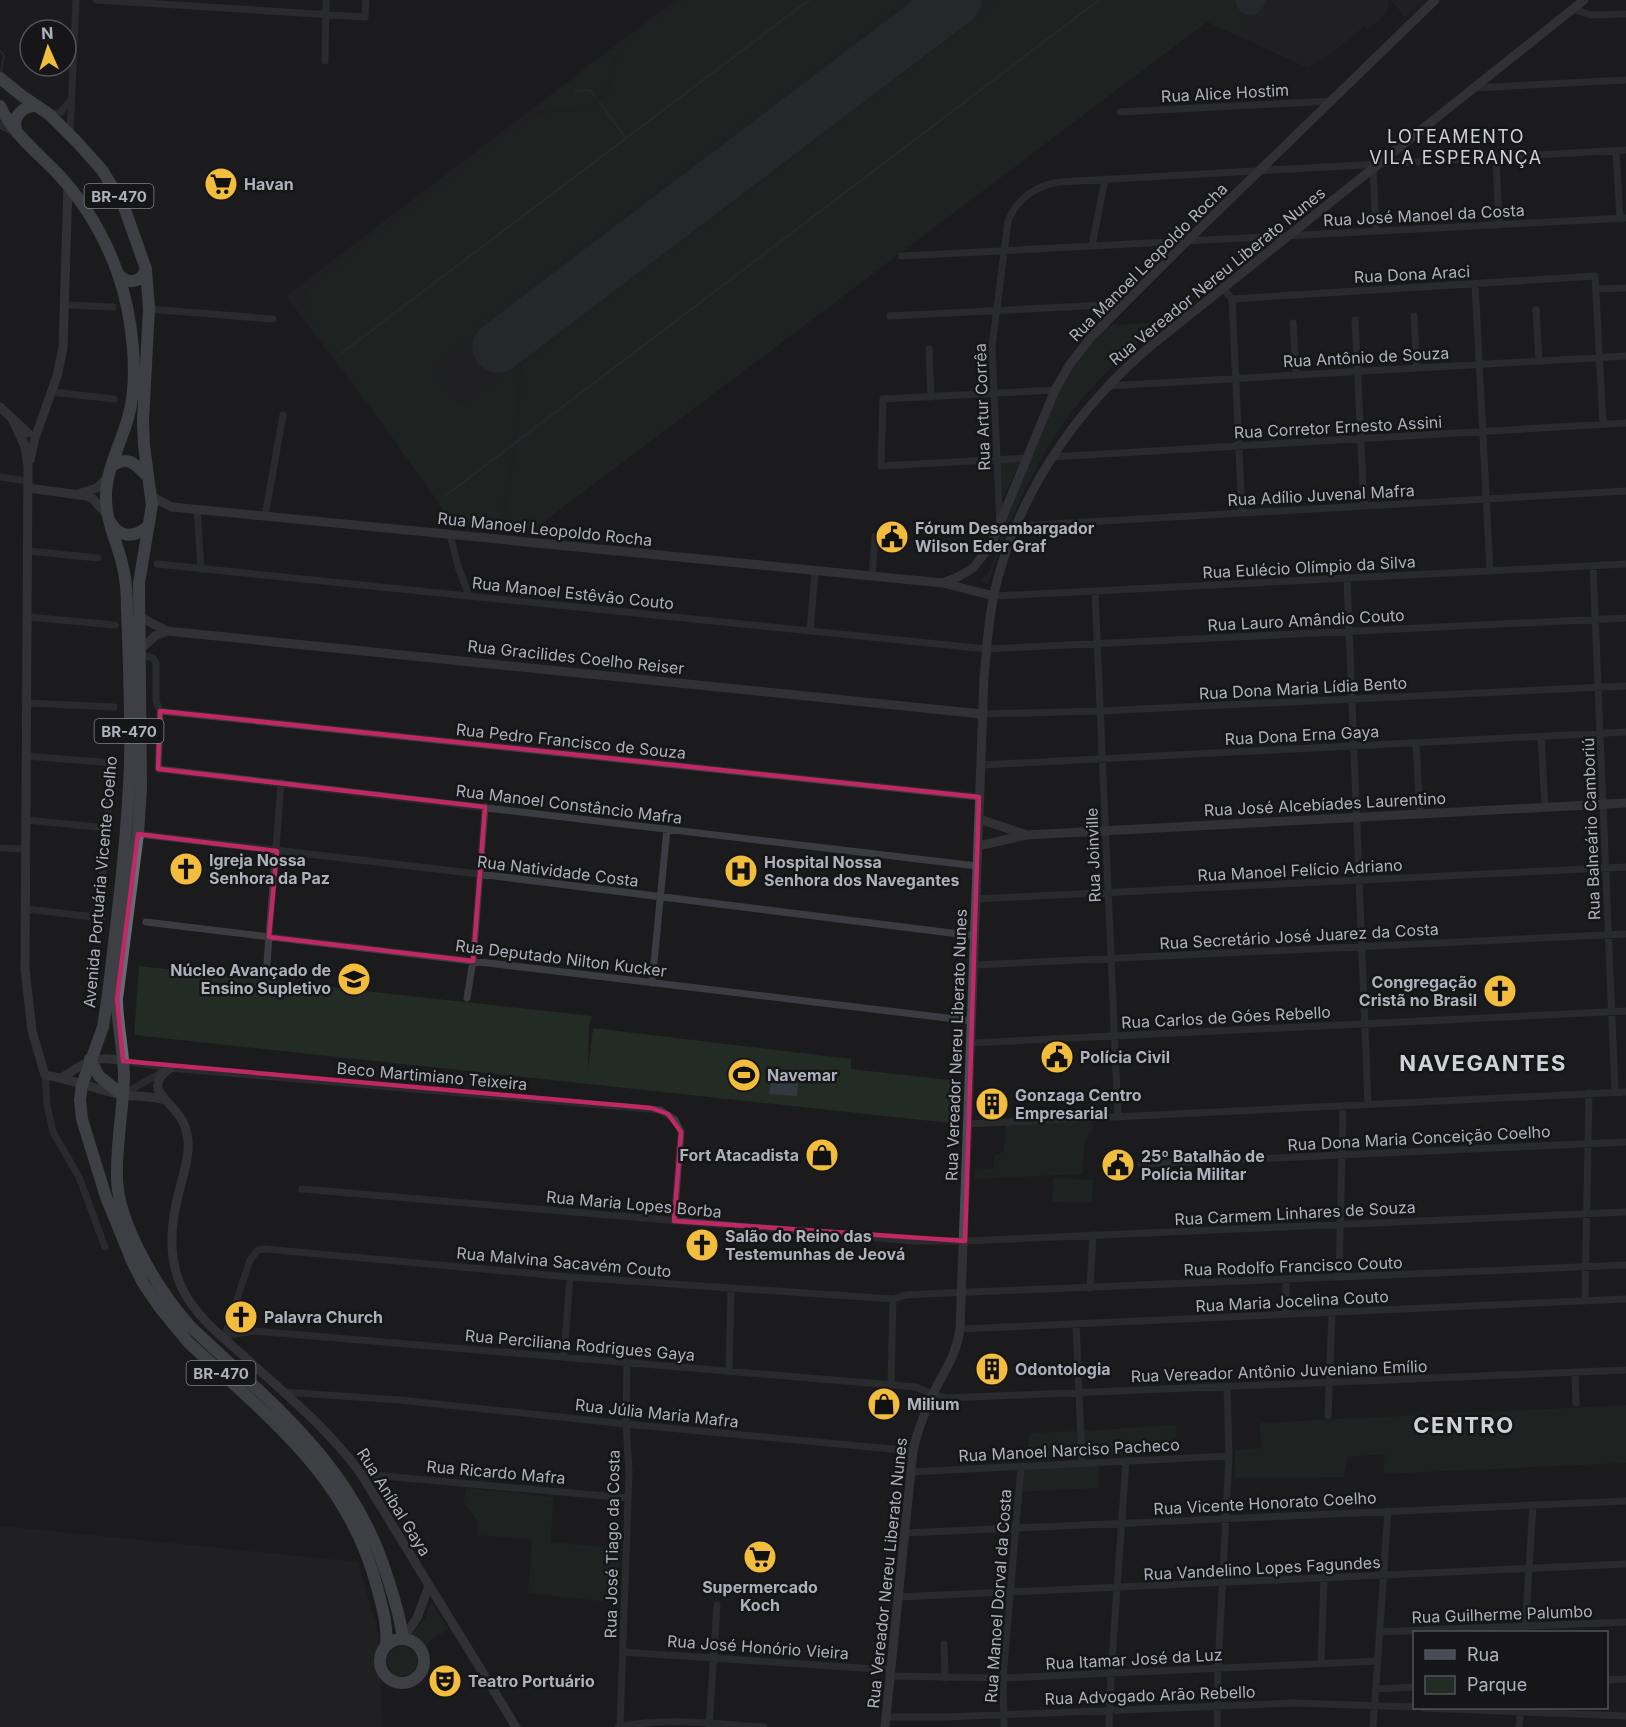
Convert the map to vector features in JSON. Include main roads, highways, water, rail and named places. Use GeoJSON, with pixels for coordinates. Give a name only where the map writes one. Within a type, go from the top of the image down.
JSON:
{"type":"FeatureCollection","features":[{"type":"Feature","properties":{"kind":"highway","name":"BR-470"},"geometry":{"type":"LineString","coordinates":[[0,78],[37,106]]}},
{"type":"Feature","properties":{"kind":"highway","name":"BR-470"},"geometry":{"type":"LineString","coordinates":[[0,106],[8,122],[18,134],[68,186]]}},
{"type":"Feature","properties":{"kind":"highway"},"geometry":{"type":"LineString","coordinates":[[18,134],[15,121],[18,114],[30,106],[37,106]]}},
{"type":"Feature","properties":{"kind":"highway","name":"Avenida Portuária Vicente Coelho"},"geometry":{"type":"LineString","coordinates":[[37,106],[50,115],[102,170],[118,194],[132,224],[146,269],[148,309],[143,421],[152,506],[139,583],[142,761],[138,834],[117,999],[117,1026],[123,1061],[117,1166],[118,1193],[128,1225],[165,1297],[189,1325],[312,1443],[341,1480],[368,1526],[383,1563],[400,1617],[403,1638]]}},
{"type":"Feature","properties":{"kind":"highway","name":"Avenida Portuária Vicente Coelho"},"geometry":{"type":"LineString","coordinates":[[68,186],[95,224],[118,274],[132,341],[134,376],[129,415],[110,472],[106,492],[109,519],[123,564],[127,607],[130,763],[108,994],[103,1028],[82,1085],[80,1112],[91,1153],[124,1244],[143,1283],[188,1342],[290,1437],[321,1472],[353,1522],[372,1568],[385,1617],[386,1645]]}},
{"type":"Feature","properties":{"kind":"highway"},"geometry":{"type":"LineString","coordinates":[[118,274],[122,279],[134,282],[144,275],[146,269]]}},
{"type":"Feature","properties":{"kind":"highway"},"geometry":{"type":"LineString","coordinates":[[110,472],[126,460],[140,468],[148,477]]}},
{"type":"Feature","properties":{"kind":"highway"},"geometry":{"type":"LineString","coordinates":[[109,519],[115,530],[132,536],[147,527]]}},
{"type":"Feature","properties":{"kind":"highway"},"geometry":{"type":"LineString","coordinates":[[127,607],[140,617]]}},
{"type":"Feature","properties":{"kind":"highway"},"geometry":{"type":"LineString","coordinates":[[90,1059],[99,1076],[122,1095]]}},
{"type":"Feature","properties":{"kind":"highway"},"geometry":{"type":"LineString","coordinates":[[403,1638],[416,1644],[423,1656],[421,1671],[408,1681],[392,1680],[382,1670],[380,1655],[386,1645],[403,1638]]}},
{"type":"Feature","properties":{"kind":"main road","name":"Rua Manoel Leopoldo Rocha"},"geometry":{"type":"LineString","coordinates":[[943,583],[973,568],[992,545],[1054,390],[1070,364],[1092,336],[1186,241],[1435,0]]}},
{"type":"Feature","properties":{"kind":"main road","name":"Rua Vereador Nereu Liberato Nunes"},"geometry":{"type":"LineString","coordinates":[[885,1727],[913,1451],[917,1432],[933,1394],[954,1357],[960,1329],[965,1241],[982,714],[994,596],[1017,526],[1030,496],[1052,457],[1082,415],[1107,386],[1137,357],[1584,0]]}},
{"type":"Feature","properties":{"kind":"main road"},"geometry":{"type":"LineString","coordinates":[[68,186],[63,348],[52,392],[41,420],[28,438],[27,998],[36,1049],[45,1075],[122,1095],[148,1096],[168,1101]]}},
{"type":"Feature","properties":{"kind":"main road"},"geometry":{"type":"LineString","coordinates":[[0,407],[28,438]]}},
{"type":"Feature","properties":{"kind":"main road"},"geometry":{"type":"LineString","coordinates":[[79,494],[98,488],[110,472]]}},
{"type":"Feature","properties":{"kind":"main road"},"geometry":{"type":"LineString","coordinates":[[28,484],[93,499],[109,519]]}},
{"type":"Feature","properties":{"kind":"main road","name":"Rua Manoel Leopoldo Rocha"},"geometry":{"type":"LineString","coordinates":[[150,492],[164,505],[943,583],[994,596]]}},
{"type":"Feature","properties":{"kind":"main road","name":"Rua Gracilides Coelho Reiser"},"geometry":{"type":"LineString","coordinates":[[140,617],[167,631],[982,714]]}},
{"type":"Feature","properties":{"kind":"main road"},"geometry":{"type":"LineString","coordinates":[[140,652],[155,636],[167,631]]}},
{"type":"Feature","properties":{"kind":"main road","name":"Rua José Alcebíades Laurentino"},"geometry":{"type":"LineString","coordinates":[[978,846],[1026,835],[1626,803]]}},
{"type":"Feature","properties":{"kind":"main road","name":"Rua José Alcebíades Laurentino"},"geometry":{"type":"LineString","coordinates":[[979,819],[1026,835]]}},
{"type":"Feature","properties":{"kind":"main road"},"geometry":{"type":"LineString","coordinates":[[61,1078],[90,1059],[103,1057],[123,1061]]}},
{"type":"Feature","properties":{"kind":"main road","name":"Rua Aníbal Gaya"},"geometry":{"type":"LineString","coordinates":[[170,1068],[161,1076],[157,1085],[160,1094],[180,1115],[188,1140],[186,1163],[172,1217],[172,1246],[176,1268],[187,1297],[224,1338],[338,1444],[361,1474],[516,1727]]}},
{"type":"Feature","properties":{"kind":"main road"},"geometry":{"type":"LineString","coordinates":[[403,1638],[417,1618],[429,1586]]}},
{"type":"Feature","properties":{"kind":"waterway"},"geometry":{"type":"LineString","coordinates":[[339,355],[809,0]]}},
{"type":"Feature","properties":{"kind":"waterway"},"geometry":{"type":"LineString","coordinates":[[445,496],[1099,0]]}},
{"type":"Feature","properties":{"kind":"waterway"},"geometry":{"type":"LineString","coordinates":[[0,51],[4,55],[1,72]]}},
{"type":"Feature","properties":{"kind":"waterway"},"geometry":{"type":"LineString","coordinates":[[575,91],[590,90],[595,96]]}},
{"type":"Feature","properties":{"kind":"waterway"},"geometry":{"type":"LineString","coordinates":[[600,103],[626,138]]}},
{"type":"Feature","properties":{"kind":"place","name":"Havan"},"geometry":{"type":"Point","coordinates":[221,184]}},
{"type":"Feature","properties":{"kind":"place","name":"Fórum Desembargador Wilson Eder Graf"},"geometry":{"type":"Point","coordinates":[892,537]}},
{"type":"Feature","properties":{"kind":"place","name":"Igreja Nossa Senhora da Paz"},"geometry":{"type":"Point","coordinates":[186,869]}},
{"type":"Feature","properties":{"kind":"place","name":"Hospital Nossa Senhora dos Navegantes"},"geometry":{"type":"Point","coordinates":[741,871]}},
{"type":"Feature","properties":{"kind":"place","name":"Núcleo Avançado de Ensino Supletivo"},"geometry":{"type":"Point","coordinates":[354,979]}},
{"type":"Feature","properties":{"kind":"place","name":"Congregação Cristã no Brasil"},"geometry":{"type":"Point","coordinates":[1500,991]}},
{"type":"Feature","properties":{"kind":"place","name":"Polícia Civil"},"geometry":{"type":"Point","coordinates":[1057,1057]}},
{"type":"Feature","properties":{"kind":"place","name":"Navemar"},"geometry":{"type":"Point","coordinates":[744,1075]}},
{"type":"Feature","properties":{"kind":"place","name":"Gonzaga Centro Empresarial"},"geometry":{"type":"Point","coordinates":[992,1104]}},
{"type":"Feature","properties":{"kind":"place","name":"Fort Atacadista"},"geometry":{"type":"Point","coordinates":[822,1155]}},
{"type":"Feature","properties":{"kind":"place","name":"25º Batalhão de Polícia Militar"},"geometry":{"type":"Point","coordinates":[1118,1165]}},
{"type":"Feature","properties":{"kind":"place","name":"Salão do Reino das Testemunhas de Jeová"},"geometry":{"type":"Point","coordinates":[702,1245]}},
{"type":"Feature","properties":{"kind":"place","name":"Palavra Church"},"geometry":{"type":"Point","coordinates":[241,1317]}},
{"type":"Feature","properties":{"kind":"place","name":"Odontologia"},"geometry":{"type":"Point","coordinates":[992,1369]}},
{"type":"Feature","properties":{"kind":"place","name":"Milium"},"geometry":{"type":"Point","coordinates":[884,1404]}},
{"type":"Feature","properties":{"kind":"place","name":"Supermercado Koch"},"geometry":{"type":"Point","coordinates":[760,1557]}},
{"type":"Feature","properties":{"kind":"place","name":"Teatro Portuário"},"geometry":{"type":"Point","coordinates":[445,1681]}},
{"type":"Feature","properties":{"kind":"district","name":"LOTEAMENTO VILA ESPERANÇA"},"geometry":{"type":"Point","coordinates":[1456,146]}},
{"type":"Feature","properties":{"kind":"district","name":"NAVEGANTES"},"geometry":{"type":"Point","coordinates":[1483,1063]}},
{"type":"Feature","properties":{"kind":"district","name":"CENTRO"},"geometry":{"type":"Point","coordinates":[1464,1425]}}]}
